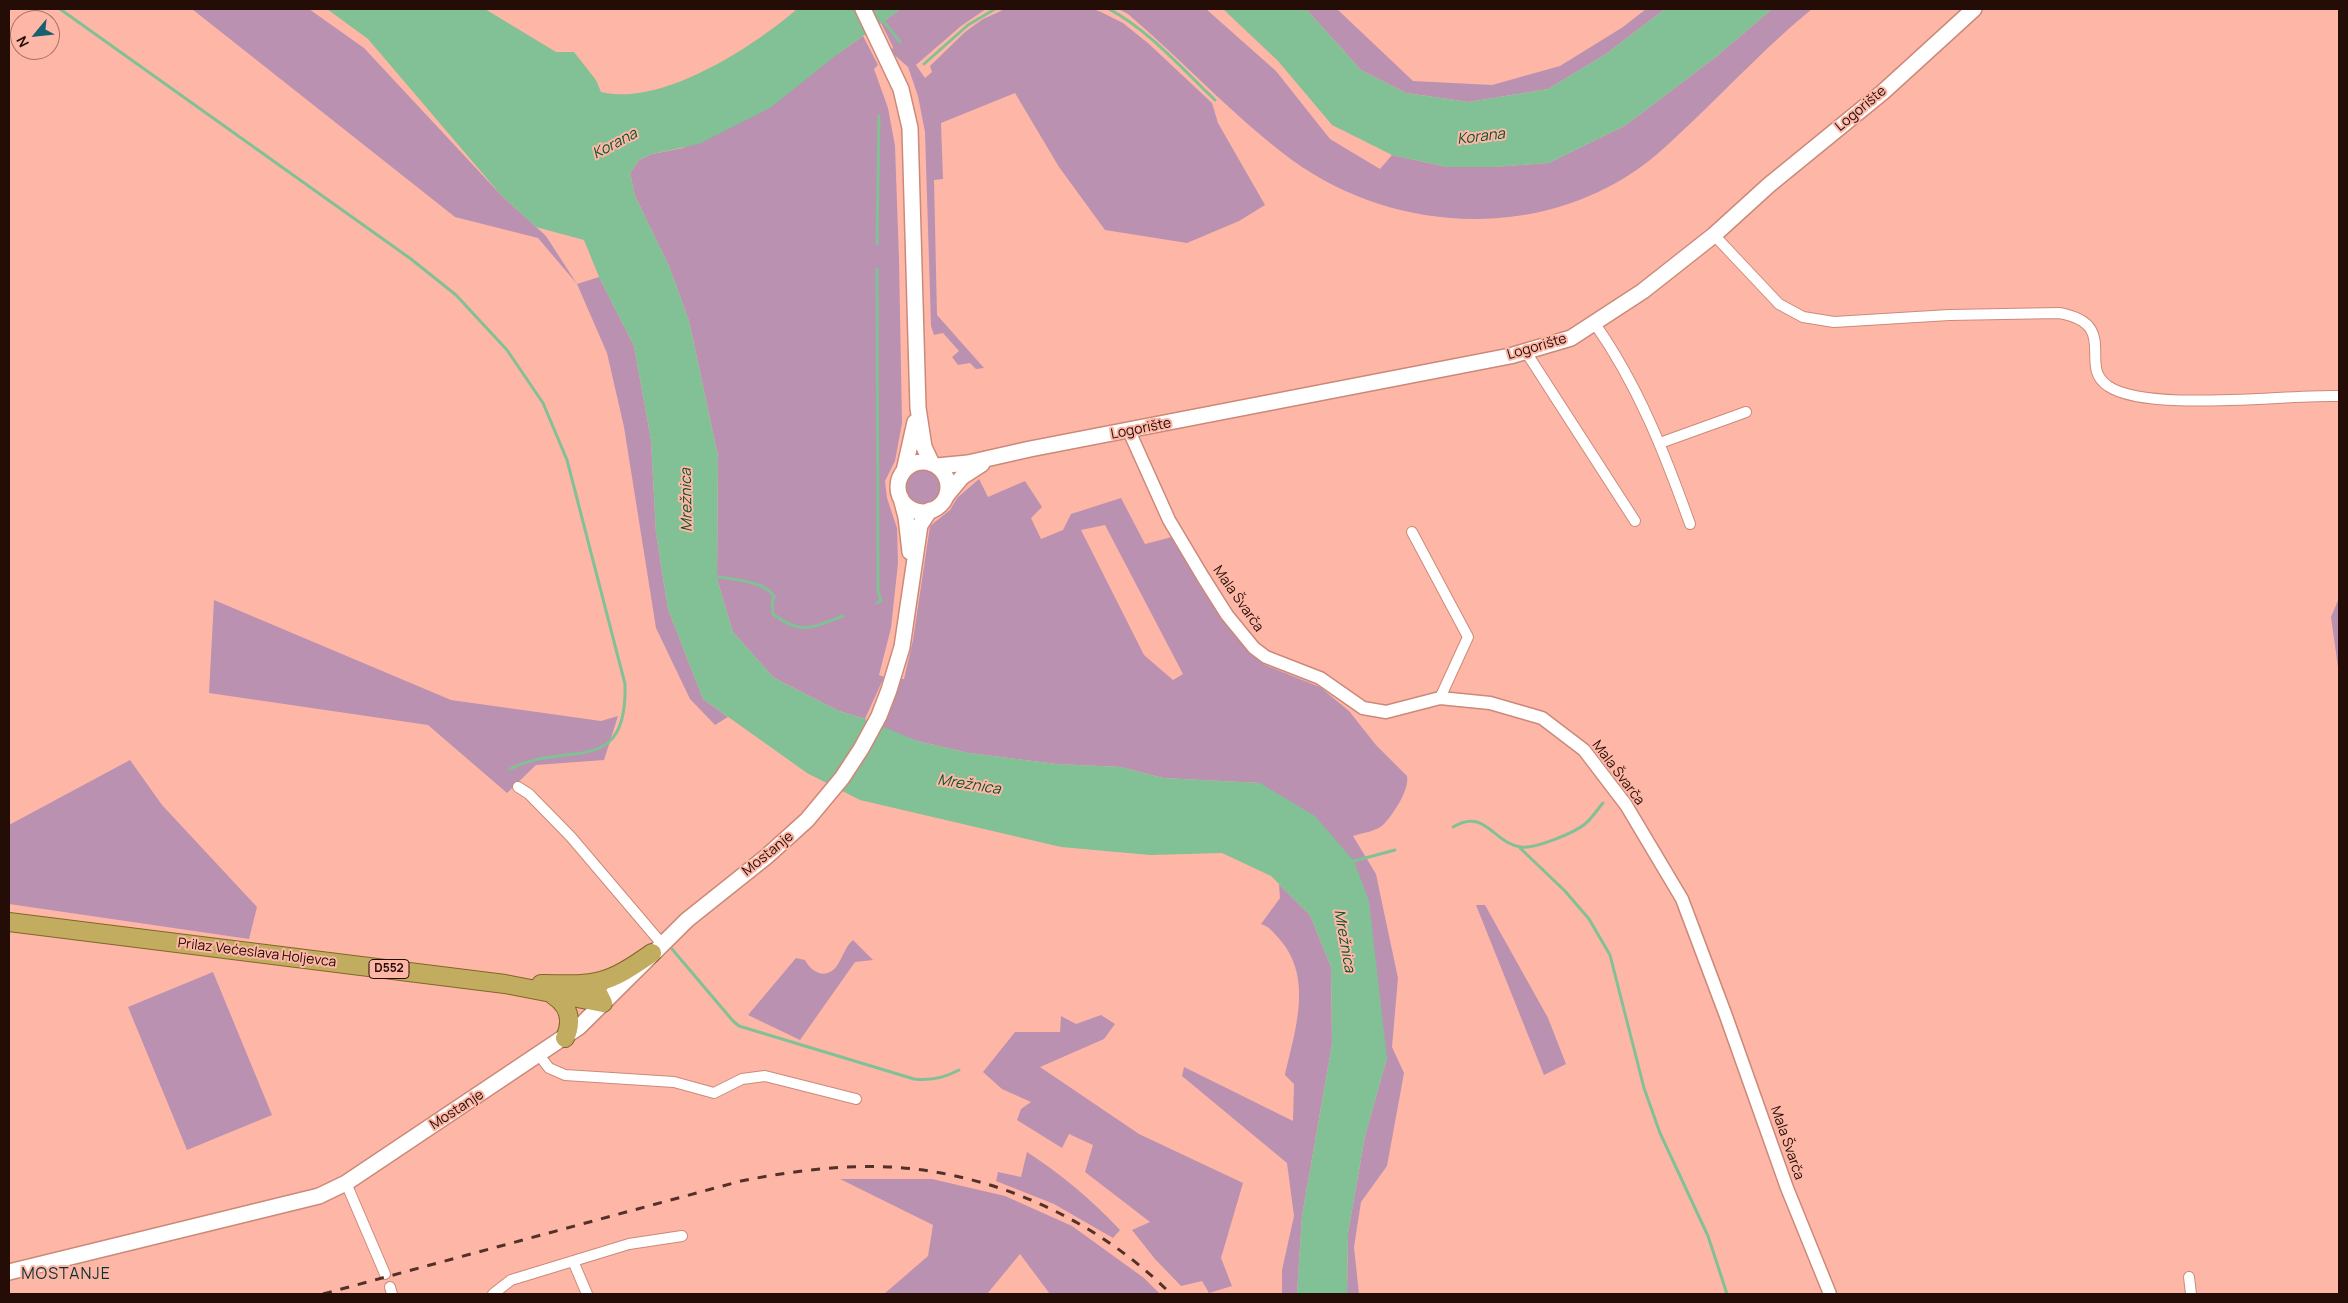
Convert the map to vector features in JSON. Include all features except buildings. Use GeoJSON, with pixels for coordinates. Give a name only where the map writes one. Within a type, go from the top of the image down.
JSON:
{"type":"FeatureCollection","features":[{"type":"Feature","properties":{"kind":"highway","name":"Prilaz Većeslava Holjevca"},"geometry":{"type":"LineString","coordinates":[[9,922],[505,984],[603,1004]]}},
{"type":"Feature","properties":{"kind":"highway","name":"Prilaz Većeslava Holjevca"},"geometry":{"type":"LineString","coordinates":[[505,984],[589,985],[613,978],[657,948]]}},
{"type":"Feature","properties":{"kind":"highway"},"geometry":{"type":"LineString","coordinates":[[589,985],[597,991],[603,1004]]}},
{"type":"Feature","properties":{"kind":"highway"},"geometry":{"type":"LineString","coordinates":[[553,995],[563,1002],[568,1011],[569,1022],[565,1038]]}},
{"type":"Feature","properties":{"kind":"main road"},"geometry":{"type":"LineString","coordinates":[[863,9],[904,98],[910,128],[918,408],[924,447],[935,465],[947,479],[947,495],[937,507],[930,510],[916,510],[910,507],[901,497]]}},
{"type":"Feature","properties":{"kind":"main road","name":"Logorište"},"geometry":{"type":"LineString","coordinates":[[935,465],[992,458],[1526,352],[1571,338],[1596,324],[1642,291],[1714,235],[1769,185],[1883,92],[1974,9]]}},
{"type":"Feature","properties":{"kind":"main road"},"geometry":{"type":"LineString","coordinates":[[912,573],[906,517],[899,484],[904,471],[918,408]]}},
{"type":"Feature","properties":{"kind":"main road","name":"Logorište"},"geometry":{"type":"LineString","coordinates":[[947,495],[962,477],[992,458]]}},
{"type":"Feature","properties":{"kind":"main road"},"geometry":{"type":"LineString","coordinates":[[904,471],[917,462],[935,465]]}},
{"type":"Feature","properties":{"kind":"main road"},"geometry":{"type":"LineString","coordinates":[[912,573],[920,525],[930,510]]}},
{"type":"Feature","properties":{"kind":"main road","name":"Mostanje"},"geometry":{"type":"LineString","coordinates":[[9,1272],[320,1196],[346,1184],[565,1038],[603,1004],[687,920],[791,836],[824,801],[847,771],[870,733],[896,672],[905,630],[912,573]]}},
{"type":"Feature","properties":{"kind":"street"},"geometry":{"type":"LineString","coordinates":[[1714,235],[1779,304],[1803,316],[1834,322],[1949,315],[2060,313],[2074,315],[2092,330],[2096,343],[2099,379],[2109,387],[2136,396],[2193,400],[2339,396]]}},
{"type":"Feature","properties":{"kind":"street"},"geometry":{"type":"LineString","coordinates":[[1596,324],[1632,384],[1660,443],[1690,524]]}},
{"type":"Feature","properties":{"kind":"street"},"geometry":{"type":"LineString","coordinates":[[1526,352],[1635,521]]}},
{"type":"Feature","properties":{"kind":"street"},"geometry":{"type":"LineString","coordinates":[[1660,443],[1746,412]]}},
{"type":"Feature","properties":{"kind":"street","name":"Mala Švarča"},"geometry":{"type":"LineString","coordinates":[[1129,431],[1170,520],[1227,616],[1254,648],[1278,663],[1320,678],[1363,708],[1386,712],[1440,698],[1490,703],[1542,718],[1584,750],[1626,805],[1682,898],[1787,1188],[1830,1294]]}},
{"type":"Feature","properties":{"kind":"street"},"geometry":{"type":"LineString","coordinates":[[1412,532],[1468,637],[1440,698]]}},
{"type":"Feature","properties":{"kind":"street"},"geometry":{"type":"LineString","coordinates":[[518,787],[529,794],[590,858],[657,948]]}},
{"type":"Feature","properties":{"kind":"street"},"geometry":{"type":"LineString","coordinates":[[539,1055],[549,1068],[564,1074],[674,1082],[714,1093],[742,1079],[765,1076],[856,1099]]}},
{"type":"Feature","properties":{"kind":"street"},"geometry":{"type":"LineString","coordinates":[[346,1184],[385,1274]]}},
{"type":"Feature","properties":{"kind":"street"},"geometry":{"type":"LineString","coordinates":[[493,1294],[512,1280],[628,1244],[682,1236]]}},
{"type":"Feature","properties":{"kind":"street"},"geometry":{"type":"LineString","coordinates":[[573,1261],[587,1294]]}},
{"type":"Feature","properties":{"kind":"street"},"geometry":{"type":"LineString","coordinates":[[2189,1277],[2191,1294]]}},
{"type":"Feature","properties":{"kind":"shaded area"},"geometry":{"type":"Polygon","coordinates":[[[192,9],[309,9],[364,48],[501,195],[546,236],[577,284],[538,238],[455,217],[192,9]]]}},
{"type":"Feature","properties":{"kind":"shaded area"},"geometry":{"type":"Polygon","coordinates":[[[901,9],[986,9],[961,26],[916,65],[925,78],[932,72],[930,66],[965,32],[983,19],[1005,9],[1093,9],[1123,23],[1149,44],[1212,103],[1218,123],[1265,205],[1239,221],[1187,243],[1105,230],[1059,167],[1015,93],[941,123],[943,179],[934,180],[937,315],[984,368],[976,369],[970,363],[958,365],[952,357],[959,351],[943,333],[934,335],[931,326],[925,132],[918,96],[908,67],[891,52],[893,47],[881,23],[901,9]]]}},
{"type":"Feature","properties":{"kind":"shaded area"},"geometry":{"type":"Polygon","coordinates":[[[1119,9],[1206,9],[1276,71],[1330,139],[1380,169],[1392,155],[1447,167],[1492,167],[1549,163],[1626,125],[1717,56],[1772,9],[1812,9],[1766,49],[1673,140],[1635,171],[1595,194],[1552,209],[1507,217],[1462,219],[1417,214],[1373,202],[1331,184],[1292,160],[1250,126],[1128,14],[1119,9]]]}},
{"type":"Feature","properties":{"kind":"shaded area"},"geometry":{"type":"Polygon","coordinates":[[[1306,9],[1337,9],[1413,81],[1492,85],[1560,66],[1623,27],[1646,9],[1665,9],[1606,54],[1548,89],[1469,102],[1406,93],[1361,70],[1306,9]]]}},
{"type":"Feature","properties":{"kind":"shaded area"},"geometry":{"type":"Polygon","coordinates":[[[863,36],[878,65],[874,69],[888,108],[895,146],[902,423],[895,461],[885,481],[887,498],[897,528],[898,563],[891,628],[879,675],[884,677],[865,719],[839,711],[774,678],[733,632],[717,579],[718,456],[689,321],[669,266],[635,196],[630,173],[639,160],[652,154],[683,148],[839,53],[863,36]]]}},
{"type":"Feature","properties":{"kind":"shaded area"},"geometry":{"type":"Polygon","coordinates":[[[599,277],[634,346],[651,440],[656,533],[668,609],[703,699],[728,717],[715,725],[690,699],[656,628],[624,427],[607,353],[577,284],[599,277]]]}},
{"type":"Feature","properties":{"kind":"shaded area"},"geometry":{"type":"Polygon","coordinates":[[[923,468],[930,469],[936,474],[941,480],[941,494],[936,500],[930,505],[923,506],[916,505],[910,500],[905,494],[904,487],[905,480],[910,474],[916,469],[923,468]]]}},
{"type":"Feature","properties":{"kind":"shaded area"},"geometry":{"type":"Polygon","coordinates":[[[979,479],[988,497],[1025,481],[1042,507],[1031,518],[1041,539],[1063,530],[1071,514],[1121,498],[1145,544],[1172,537],[1222,619],[1250,653],[1265,665],[1320,687],[1349,711],[1376,745],[1407,776],[1403,795],[1387,821],[1377,829],[1353,836],[1376,874],[1398,978],[1392,1047],[1404,1073],[1387,1166],[1361,1202],[1354,1247],[1359,1294],[1347,1294],[1348,1233],[1365,1136],[1387,1058],[1260,783],[1163,778],[1121,767],[1056,764],[969,753],[917,741],[882,728],[890,712],[900,679],[904,679],[913,640],[930,526],[950,510],[957,498],[979,479]],[[1105,525],[1081,530],[1144,655],[1173,680],[1183,674],[1105,525]]]}},
{"type":"Feature","properties":{"kind":"shaded area"},"geometry":{"type":"Polygon","coordinates":[[[2339,598],[2339,674],[2331,617],[2339,598]]]}},
{"type":"Feature","properties":{"kind":"shaded area"},"geometry":{"type":"Polygon","coordinates":[[[214,600],[451,700],[601,721],[618,716],[604,760],[536,765],[507,793],[428,725],[209,693],[214,600]]]}},
{"type":"Feature","properties":{"kind":"shaded area"},"geometry":{"type":"Polygon","coordinates":[[[130,760],[162,805],[257,907],[249,939],[9,904],[9,825],[130,760]]]}},
{"type":"Feature","properties":{"kind":"shaded area"},"geometry":{"type":"Polygon","coordinates":[[[1279,884],[1310,915],[1331,967],[1332,1044],[1302,1216],[1297,1294],[1282,1294],[1282,1270],[1294,1216],[1287,1163],[1182,1076],[1184,1067],[1293,1121],[1294,1084],[1285,1075],[1299,1006],[1297,972],[1291,956],[1281,941],[1274,933],[1261,924],[1280,898],[1279,884]]]}},
{"type":"Feature","properties":{"kind":"shaded area"},"geometry":{"type":"Polygon","coordinates":[[[1476,905],[1485,905],[1548,1018],[1566,1064],[1544,1075],[1476,905]]]}},
{"type":"Feature","properties":{"kind":"shaded area"},"geometry":{"type":"Polygon","coordinates":[[[853,940],[873,960],[855,962],[800,1040],[748,1015],[796,958],[805,960],[811,968],[819,973],[827,973],[836,967],[853,940]]]}},
{"type":"Feature","properties":{"kind":"shaded area"},"geometry":{"type":"Polygon","coordinates":[[[213,972],[272,1115],[187,1150],[128,1007],[213,972]]]}},
{"type":"Feature","properties":{"kind":"shaded area"},"geometry":{"type":"Polygon","coordinates":[[[1101,1015],[1115,1024],[1104,1039],[1040,1067],[1139,1134],[1243,1183],[1221,1258],[1232,1286],[1209,1293],[1202,1281],[1181,1286],[1155,1259],[1132,1230],[1150,1222],[1085,1172],[1093,1145],[1069,1134],[1062,1148],[1017,1120],[1021,1109],[1031,1102],[1002,1089],[983,1072],[1015,1032],[1060,1032],[1061,1016],[1076,1024],[1101,1015]]]}},
{"type":"Feature","properties":{"kind":"shaded area"},"geometry":{"type":"Polygon","coordinates":[[[1027,1152],[1064,1178],[1120,1230],[1113,1238],[1054,1204],[996,1181],[998,1172],[1021,1177],[1027,1152]]]}},
{"type":"Feature","properties":{"kind":"shaded area"},"geometry":{"type":"Polygon","coordinates":[[[840,1179],[932,1179],[1005,1196],[1072,1226],[1144,1278],[1160,1294],[1050,1294],[1020,1254],[987,1294],[884,1294],[928,1256],[933,1225],[840,1179]]]}},
{"type":"Feature","properties":{"kind":"water"},"geometry":{"type":"Polygon","coordinates":[[[327,9],[485,9],[556,52],[574,52],[596,80],[601,92],[625,94],[651,91],[705,70],[756,40],[797,9],[901,9],[839,53],[770,108],[699,144],[652,154],[639,160],[630,173],[635,196],[669,266],[689,321],[718,456],[717,579],[733,632],[774,678],[839,711],[865,719],[917,741],[969,753],[1056,764],[1121,767],[1163,778],[1260,783],[1315,816],[1354,861],[1369,901],[1387,1058],[1365,1136],[1348,1233],[1347,1294],[1297,1294],[1302,1216],[1332,1044],[1331,967],[1310,915],[1271,876],[1222,853],[1150,855],[1061,847],[860,800],[807,773],[703,699],[668,609],[656,533],[651,440],[634,346],[599,277],[584,240],[536,227],[501,195],[368,39],[327,9]]]}},
{"type":"Feature","properties":{"kind":"water","name":"Korana"},"geometry":{"type":"Polygon","coordinates":[[[1223,9],[1306,9],[1361,70],[1406,93],[1469,102],[1548,89],[1606,54],[1665,9],[1772,9],[1717,56],[1626,125],[1549,163],[1492,167],[1447,167],[1392,155],[1332,125],[1278,61],[1223,9]]]}},
{"type":"Feature","properties":{"kind":"waterway"},"geometry":{"type":"LineString","coordinates":[[60,9],[411,259],[456,295],[507,350],[543,403],[567,460],[625,684],[623,714],[616,733],[605,745],[590,751],[531,761],[510,769]]}},
{"type":"Feature","properties":{"kind":"waterway"},"geometry":{"type":"LineString","coordinates":[[924,64],[968,25],[995,9]]}},
{"type":"Feature","properties":{"kind":"waterway"},"geometry":{"type":"LineString","coordinates":[[1109,9],[1152,39],[1215,100]]}},
{"type":"Feature","properties":{"kind":"waterway"},"geometry":{"type":"LineString","coordinates":[[882,19],[900,42]]}},
{"type":"Feature","properties":{"kind":"waterway"},"geometry":{"type":"LineString","coordinates":[[877,244],[879,116]]}},
{"type":"Feature","properties":{"kind":"waterway"},"geometry":{"type":"LineString","coordinates":[[877,269],[878,591],[881,601],[877,603]]}},
{"type":"Feature","properties":{"kind":"waterway"},"geometry":{"type":"LineString","coordinates":[[714,576],[763,587],[774,596],[772,603],[773,614],[792,625],[800,627],[815,626],[843,616]]}},
{"type":"Feature","properties":{"kind":"waterway"},"geometry":{"type":"LineString","coordinates":[[1453,827],[1464,822],[1473,821],[1489,828],[1503,840],[1512,844],[1521,847],[1535,846],[1580,828],[1603,803]]}},
{"type":"Feature","properties":{"kind":"waterway"},"geometry":{"type":"LineString","coordinates":[[1520,848],[1565,891],[1589,919],[1610,955],[1644,1088],[1660,1133],[1708,1236],[1727,1294]]}},
{"type":"Feature","properties":{"kind":"waterway"},"geometry":{"type":"LineString","coordinates":[[1354,861],[1395,850]]}},
{"type":"Feature","properties":{"kind":"waterway"},"geometry":{"type":"LineString","coordinates":[[672,949],[739,1026],[914,1079],[926,1080],[937,1078],[959,1070]]}},
{"type":"Feature","properties":{"kind":"railway"},"geometry":{"type":"LineString","coordinates":[[323,1294],[741,1181],[811,1170],[858,1167],[906,1168],[929,1171],[996,1187],[1028,1199],[1060,1213],[1119,1249],[1171,1294]]}},
{"type":"Feature","properties":{"kind":"district","name":"MOSTANJE"},"geometry":{"type":"Point","coordinates":[66,1275]}},
{"type":"Feature","properties":{"kind":"water label","name":"Mrežnica"},"geometry":{"type":"Point","coordinates":[687,500]}},
{"type":"Feature","properties":{"kind":"water label","name":"Mrežnica"},"geometry":{"type":"Point","coordinates":[969,785]}},
{"type":"Feature","properties":{"kind":"water label","name":"Mrežnica"},"geometry":{"type":"Point","coordinates":[1344,941]}}]}
